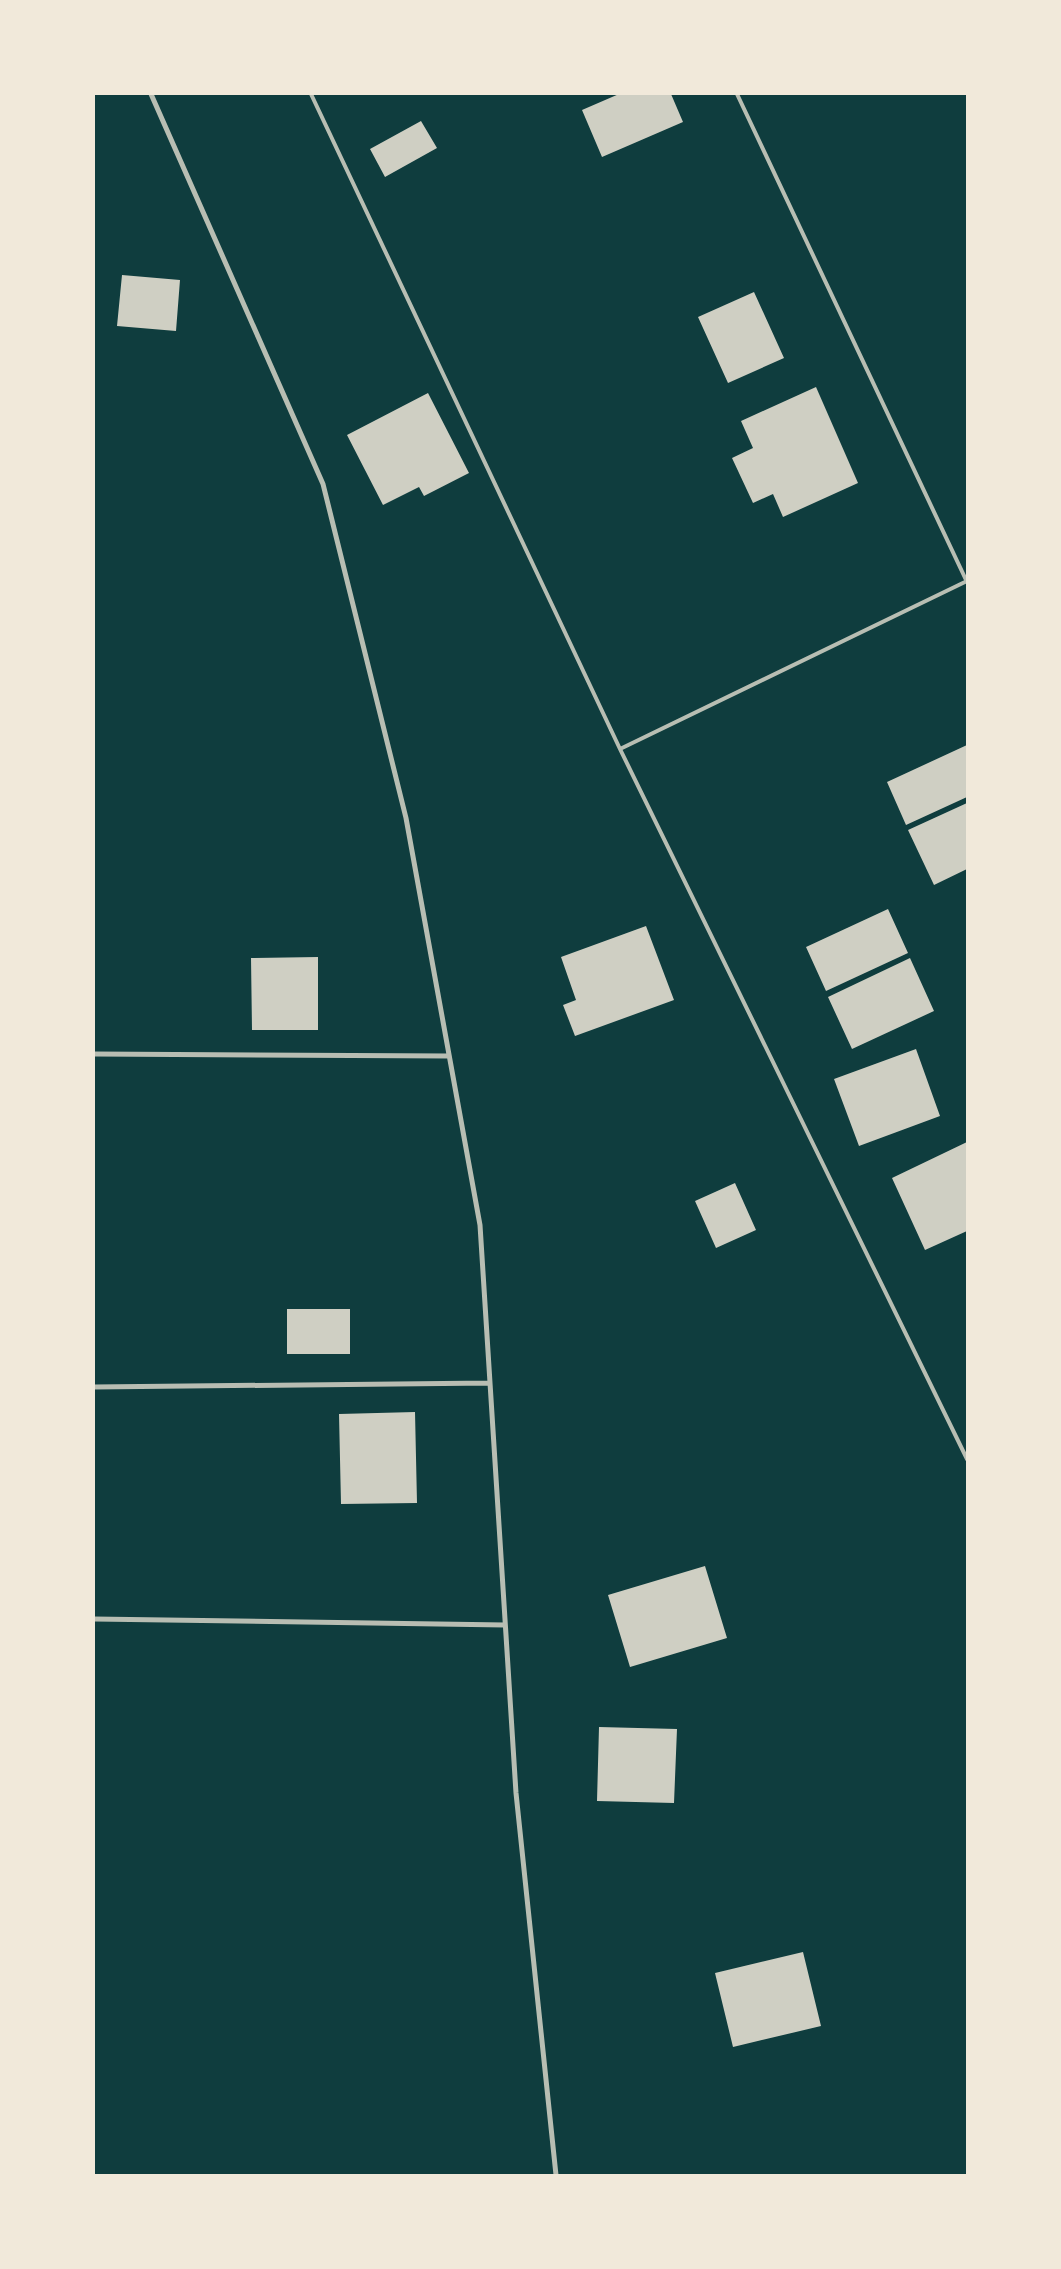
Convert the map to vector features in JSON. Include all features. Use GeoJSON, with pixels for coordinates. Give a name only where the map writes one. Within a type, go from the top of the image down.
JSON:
{"type":"FeatureCollection","features":[{"type":"Feature","properties":{"kind":"street"},"geometry":{"type":"LineString","coordinates":[[151,94],[323,484],[406,818],[480,1226],[516,1793],[556,2175]]}},
{"type":"Feature","properties":{"kind":"street"},"geometry":{"type":"LineString","coordinates":[[94,1054],[449,1056]]}},
{"type":"Feature","properties":{"kind":"street"},"geometry":{"type":"LineString","coordinates":[[94,1387],[490,1383]]}},
{"type":"Feature","properties":{"kind":"street"},"geometry":{"type":"LineString","coordinates":[[94,1619],[506,1625]]}},
{"type":"Feature","properties":{"kind":"lane"},"geometry":{"type":"LineString","coordinates":[[311,94],[620,749],[967,1459]]}},
{"type":"Feature","properties":{"kind":"lane"},"geometry":{"type":"LineString","coordinates":[[620,749],[967,581],[737,94]]}},
{"type":"Feature","properties":{"kind":"building"},"geometry":{"type":"Polygon","coordinates":[[[619,94],[671,94],[683,122],[602,157],[582,110],[619,94]]]}},
{"type":"Feature","properties":{"kind":"building"},"geometry":{"type":"Polygon","coordinates":[[[421,121],[437,148],[385,177],[370,149],[421,121]]]}},
{"type":"Feature","properties":{"kind":"building"},"geometry":{"type":"Polygon","coordinates":[[[122,275],[180,280],[176,331],[117,326],[122,275]]]}},
{"type":"Feature","properties":{"kind":"building"},"geometry":{"type":"Polygon","coordinates":[[[754,292],[784,358],[728,383],[698,317],[754,292]]]}},
{"type":"Feature","properties":{"kind":"building"},"geometry":{"type":"Polygon","coordinates":[[[816,387],[858,483],[783,517],[773,494],[753,503],[732,458],[753,448],[741,421],[816,387]]]}},
{"type":"Feature","properties":{"kind":"building"},"geometry":{"type":"Polygon","coordinates":[[[428,393],[469,473],[424,496],[419,487],[383,505],[347,435],[428,393]]]}},
{"type":"Feature","properties":{"kind":"building"},"geometry":{"type":"Polygon","coordinates":[[[967,745],[967,797],[906,825],[887,782],[967,745]]]}},
{"type":"Feature","properties":{"kind":"building"},"geometry":{"type":"Polygon","coordinates":[[[967,803],[967,869],[934,885],[908,830],[967,803]]]}},
{"type":"Feature","properties":{"kind":"building"},"geometry":{"type":"Polygon","coordinates":[[[888,909],[908,953],[826,991],[806,947],[888,909]]]}},
{"type":"Feature","properties":{"kind":"building"},"geometry":{"type":"Polygon","coordinates":[[[646,926],[674,1000],[575,1036],[563,1005],[576,1000],[561,957],[646,926]]]}},
{"type":"Feature","properties":{"kind":"building"},"geometry":{"type":"Polygon","coordinates":[[[318,957],[318,1030],[252,1030],[251,958],[318,957]]]}},
{"type":"Feature","properties":{"kind":"building"},"geometry":{"type":"Polygon","coordinates":[[[910,958],[934,1011],[852,1049],[828,997],[910,958]]]}},
{"type":"Feature","properties":{"kind":"building"},"geometry":{"type":"Polygon","coordinates":[[[916,1049],[940,1116],[859,1146],[834,1079],[916,1049]]]}},
{"type":"Feature","properties":{"kind":"building"},"geometry":{"type":"Polygon","coordinates":[[[967,1142],[967,1231],[925,1250],[892,1178],[967,1142]]]}},
{"type":"Feature","properties":{"kind":"building"},"geometry":{"type":"Polygon","coordinates":[[[735,1183],[756,1230],[716,1248],[695,1201],[735,1183]]]}},
{"type":"Feature","properties":{"kind":"building"},"geometry":{"type":"Polygon","coordinates":[[[287,1309],[350,1309],[350,1354],[287,1354],[287,1309]]]}},
{"type":"Feature","properties":{"kind":"building"},"geometry":{"type":"Polygon","coordinates":[[[415,1412],[417,1503],[341,1504],[339,1414],[415,1412]]]}},
{"type":"Feature","properties":{"kind":"building"},"geometry":{"type":"Polygon","coordinates":[[[705,1566],[727,1638],[630,1667],[608,1595],[705,1566]]]}},
{"type":"Feature","properties":{"kind":"building"},"geometry":{"type":"Polygon","coordinates":[[[599,1727],[677,1729],[674,1803],[597,1801],[599,1727]]]}},
{"type":"Feature","properties":{"kind":"building"},"geometry":{"type":"Polygon","coordinates":[[[803,1952],[821,2026],[733,2047],[715,1973],[803,1952]]]}}]}
